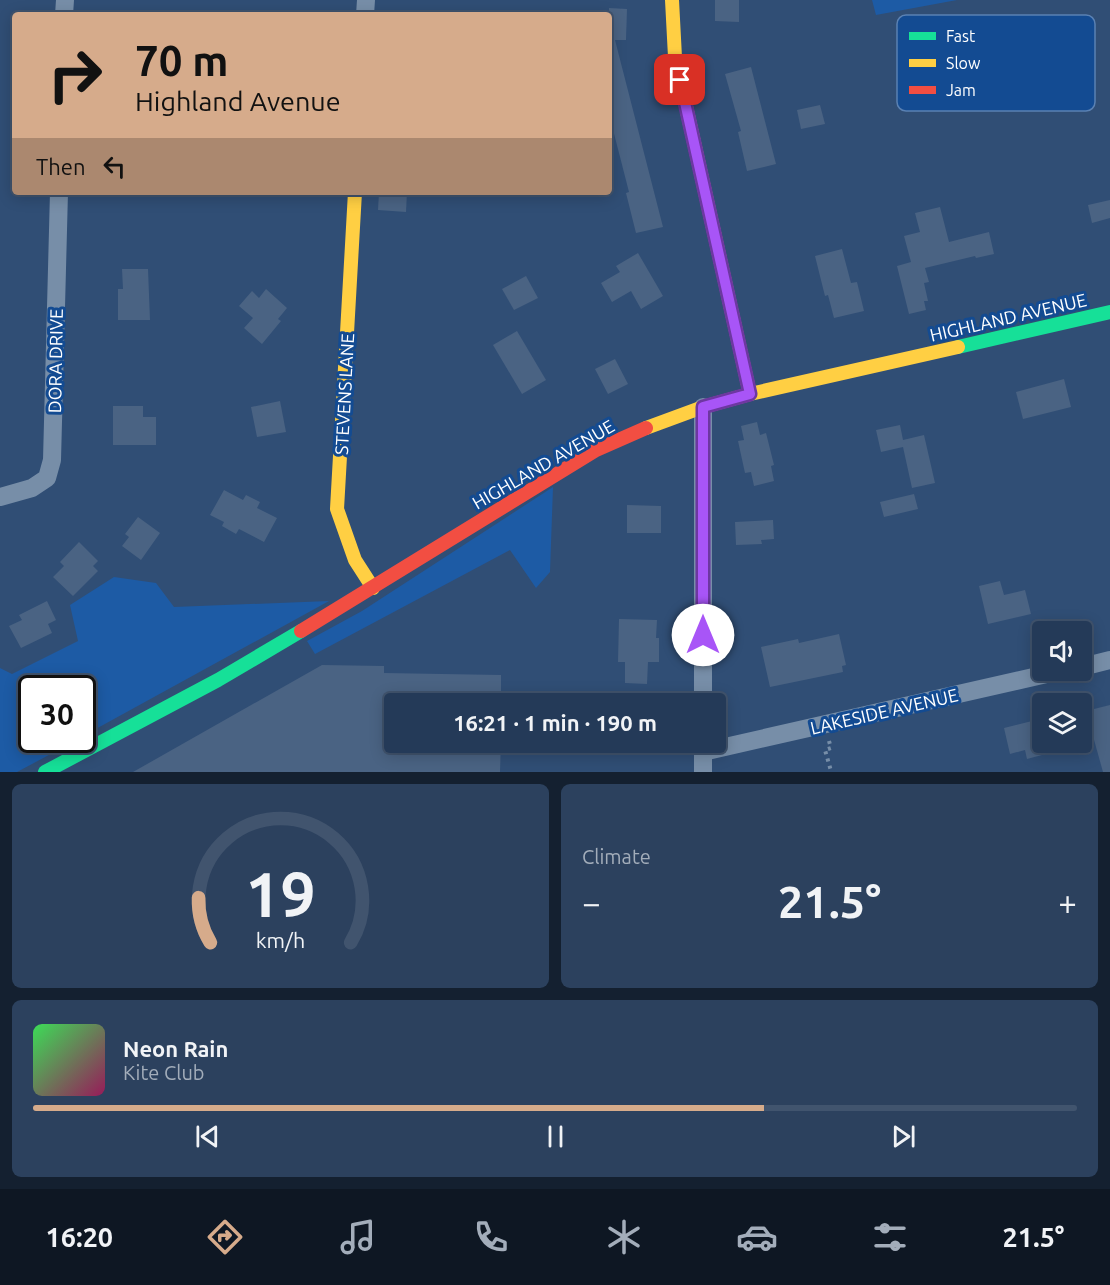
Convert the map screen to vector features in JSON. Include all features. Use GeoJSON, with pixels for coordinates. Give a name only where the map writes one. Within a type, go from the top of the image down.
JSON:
{"type":"FeatureCollection","features":[{"type":"Feature","properties":{"kind":"street"},"geometry":{"type":"LineString","coordinates":[[672,0],[675,57],[750,394]]}},
{"type":"Feature","properties":{"kind":"street","name":"DORA DRIVE"},"geometry":{"type":"LineString","coordinates":[[0,497],[32,488],[47,478],[52,460],[60,195]]}},
{"type":"Feature","properties":{"kind":"street","name":"STEVENS LANE"},"geometry":{"type":"LineString","coordinates":[[355,195],[337,509],[355,560],[373,588]]}},
{"type":"Feature","properties":{"kind":"street","name":"HIGHLAND AVENUE"},"geometry":{"type":"LineString","coordinates":[[45,772],[218,680],[373,588],[596,450],[630,434],[703,407],[750,394],[1110,312]]}},
{"type":"Feature","properties":{"kind":"street"},"geometry":{"type":"LineString","coordinates":[[703,407],[703,693]]}},
{"type":"Feature","properties":{"kind":"street"},"geometry":{"type":"LineString","coordinates":[[1092,664],[1110,660]]}},
{"type":"Feature","properties":{"kind":"street","name":"LAKESIDE AVENUE"},"geometry":{"type":"LineString","coordinates":[[726,743],[1032,677]]}},
{"type":"Feature","properties":{"kind":"street"},"geometry":{"type":"LineString","coordinates":[[703,753],[703,772]]}},
{"type":"Feature","properties":{"kind":"path"},"geometry":{"type":"LineString","coordinates":[[831,748],[825,750],[831,771]]}},
{"type":"Feature","properties":{"kind":"shaded area"},"geometry":{"type":"Polygon","coordinates":[[[872,0],[957,0],[876,15],[872,0]]]}},
{"type":"Feature","properties":{"kind":"shaded area"},"geometry":{"type":"Polygon","coordinates":[[[553,487],[550,572],[536,588],[510,550],[315,654],[307,641],[362,611],[553,487]]]}},
{"type":"Feature","properties":{"kind":"shaded area"},"geometry":{"type":"Polygon","coordinates":[[[114,577],[156,583],[174,607],[329,601],[96,729],[96,675],[18,675],[18,753],[53,753],[17,772],[0,772],[0,668],[12,674],[78,641],[70,605],[114,577]]]}},
{"type":"Feature","properties":{"kind":"building"},"geometry":{"type":"Polygon","coordinates":[[[715,0],[739,0],[739,22],[715,21],[715,0]]]}},
{"type":"Feature","properties":{"kind":"building"},"geometry":{"type":"Polygon","coordinates":[[[609,8],[627,9],[626,40],[615,40],[663,227],[636,233],[626,193],[629,192],[612,126],[612,12],[609,12],[609,8]]]}},
{"type":"Feature","properties":{"kind":"building"},"geometry":{"type":"Polygon","coordinates":[[[751,67],[776,164],[747,171],[738,132],[741,131],[725,74],[751,67]]]}},
{"type":"Feature","properties":{"kind":"building"},"geometry":{"type":"Polygon","coordinates":[[[820,105],[825,124],[801,129],[797,110],[820,105]]]}},
{"type":"Feature","properties":{"kind":"building"},"geometry":{"type":"Polygon","coordinates":[[[379,195],[407,195],[406,212],[378,210],[379,195]]]}},
{"type":"Feature","properties":{"kind":"building"},"geometry":{"type":"Polygon","coordinates":[[[1110,200],[1110,218],[1092,223],[1088,205],[1110,200]]]}},
{"type":"Feature","properties":{"kind":"building"},"geometry":{"type":"Polygon","coordinates":[[[940,207],[949,242],[989,232],[994,254],[976,258],[975,256],[925,268],[929,282],[924,283],[928,301],[924,301],[926,310],[909,314],[897,266],[911,262],[904,236],[920,232],[915,213],[940,207]]]}},
{"type":"Feature","properties":{"kind":"building"},"geometry":{"type":"Polygon","coordinates":[[[842,249],[851,283],[857,282],[864,311],[834,318],[828,295],[825,296],[815,256],[842,249]]]}},
{"type":"Feature","properties":{"kind":"building"},"geometry":{"type":"Polygon","coordinates":[[[638,253],[663,296],[641,309],[631,291],[612,302],[601,283],[620,272],[616,266],[638,253]]]}},
{"type":"Feature","properties":{"kind":"building"},"geometry":{"type":"Polygon","coordinates":[[[122,269],[148,269],[150,320],[118,320],[118,289],[123,289],[122,269]]]}},
{"type":"Feature","properties":{"kind":"building"},"geometry":{"type":"Polygon","coordinates":[[[526,276],[538,298],[514,310],[502,289],[526,276]]]}},
{"type":"Feature","properties":{"kind":"building"},"geometry":{"type":"Polygon","coordinates":[[[266,289],[287,308],[278,319],[281,321],[262,344],[244,328],[253,318],[239,306],[252,291],[259,298],[266,289]]]}},
{"type":"Feature","properties":{"kind":"building"},"geometry":{"type":"Polygon","coordinates":[[[517,331],[546,380],[522,394],[493,345],[517,331]]]}},
{"type":"Feature","properties":{"kind":"building"},"geometry":{"type":"Polygon","coordinates":[[[615,359],[628,384],[608,394],[595,369],[615,359]]]}},
{"type":"Feature","properties":{"kind":"building"},"geometry":{"type":"Polygon","coordinates":[[[1064,379],[1071,407],[1023,419],[1016,392],[1064,379]]]}},
{"type":"Feature","properties":{"kind":"building"},"geometry":{"type":"Polygon","coordinates":[[[280,401],[286,432],[257,437],[251,407],[280,401]]]}},
{"type":"Feature","properties":{"kind":"building"},"geometry":{"type":"Polygon","coordinates":[[[113,406],[143,406],[143,417],[156,417],[156,445],[113,445],[113,406]]]}},
{"type":"Feature","properties":{"kind":"building"},"geometry":{"type":"Polygon","coordinates":[[[757,422],[760,435],[766,433],[774,465],[771,466],[774,481],[754,486],[751,472],[745,473],[738,441],[744,440],[741,426],[757,422]]]}},
{"type":"Feature","properties":{"kind":"building"},"geometry":{"type":"Polygon","coordinates":[[[900,425],[903,440],[924,435],[935,483],[912,488],[903,447],[881,452],[876,430],[900,425]]]}},
{"type":"Feature","properties":{"kind":"building"},"geometry":{"type":"Polygon","coordinates":[[[224,490],[243,500],[246,495],[260,502],[257,508],[277,518],[264,542],[239,529],[236,534],[222,526],[224,522],[210,515],[224,490]]]}},
{"type":"Feature","properties":{"kind":"building"},"geometry":{"type":"Polygon","coordinates":[[[914,494],[918,509],[884,517],[880,502],[914,494]]]}},
{"type":"Feature","properties":{"kind":"building"},"geometry":{"type":"Polygon","coordinates":[[[627,505],[661,506],[661,533],[627,533],[627,505]]]}},
{"type":"Feature","properties":{"kind":"building"},"geometry":{"type":"Polygon","coordinates":[[[138,517],[160,533],[141,560],[122,546],[129,537],[125,534],[138,517]]]}},
{"type":"Feature","properties":{"kind":"building"},"geometry":{"type":"Polygon","coordinates":[[[773,520],[774,539],[761,540],[762,544],[736,545],[735,522],[773,520]]]}},
{"type":"Feature","properties":{"kind":"building"},"geometry":{"type":"Polygon","coordinates":[[[79,542],[98,561],[93,566],[98,571],[73,596],[53,577],[64,566],[60,562],[79,542]]]}},
{"type":"Feature","properties":{"kind":"building"},"geometry":{"type":"Polygon","coordinates":[[[1000,581],[1004,595],[1025,590],[1031,614],[988,624],[979,586],[1000,581]]]}},
{"type":"Feature","properties":{"kind":"building"},"geometry":{"type":"Polygon","coordinates":[[[47,601],[56,620],[48,624],[52,633],[21,648],[9,626],[22,620],[19,615],[47,601]]]}},
{"type":"Feature","properties":{"kind":"building"},"geometry":{"type":"Polygon","coordinates":[[[619,619],[657,620],[656,638],[659,638],[659,662],[648,662],[647,684],[625,683],[625,662],[618,662],[619,619]]]}},
{"type":"Feature","properties":{"kind":"building"},"geometry":{"type":"Polygon","coordinates":[[[839,634],[846,665],[842,666],[843,672],[770,687],[761,647],[798,639],[799,643],[839,634]]]}},
{"type":"Feature","properties":{"kind":"building"},"geometry":{"type":"Polygon","coordinates":[[[322,665],[384,666],[384,673],[501,675],[501,693],[384,693],[384,753],[501,753],[500,772],[133,772],[322,665]]]}},
{"type":"Feature","properties":{"kind":"building"},"geometry":{"type":"Polygon","coordinates":[[[1110,705],[1110,772],[1103,772],[1092,733],[1092,710],[1110,705]]]}},
{"type":"Feature","properties":{"kind":"building"},"geometry":{"type":"Polygon","coordinates":[[[1032,721],[1032,753],[1042,753],[1042,755],[1027,759],[1025,750],[1010,754],[1004,728],[1032,721]]]}},
{"type":"Feature","properties":{"kind":"traffic: fast"},"geometry":{"type":"LineString","coordinates":[[958,347],[1110,312]]}},
{"type":"Feature","properties":{"kind":"traffic: fast"},"geometry":{"type":"LineString","coordinates":[[45,772],[218,680],[301,631]]}},
{"type":"Feature","properties":{"kind":"traffic: slow"},"geometry":{"type":"LineString","coordinates":[[672,0],[675,57],[750,394]]}},
{"type":"Feature","properties":{"kind":"traffic: slow"},"geometry":{"type":"LineString","coordinates":[[355,195],[337,509],[355,560],[373,588]]}},
{"type":"Feature","properties":{"kind":"traffic: slow"},"geometry":{"type":"LineString","coordinates":[[646,428],[703,407],[750,394],[958,347]]}},
{"type":"Feature","properties":{"kind":"traffic: jam"},"geometry":{"type":"LineString","coordinates":[[301,631],[596,450],[646,428]]}},
{"type":"Feature","properties":{"kind":"route"},"geometry":{"type":"LineString","coordinates":[[680,80],[750,394],[703,407],[703,635]]}}]}
